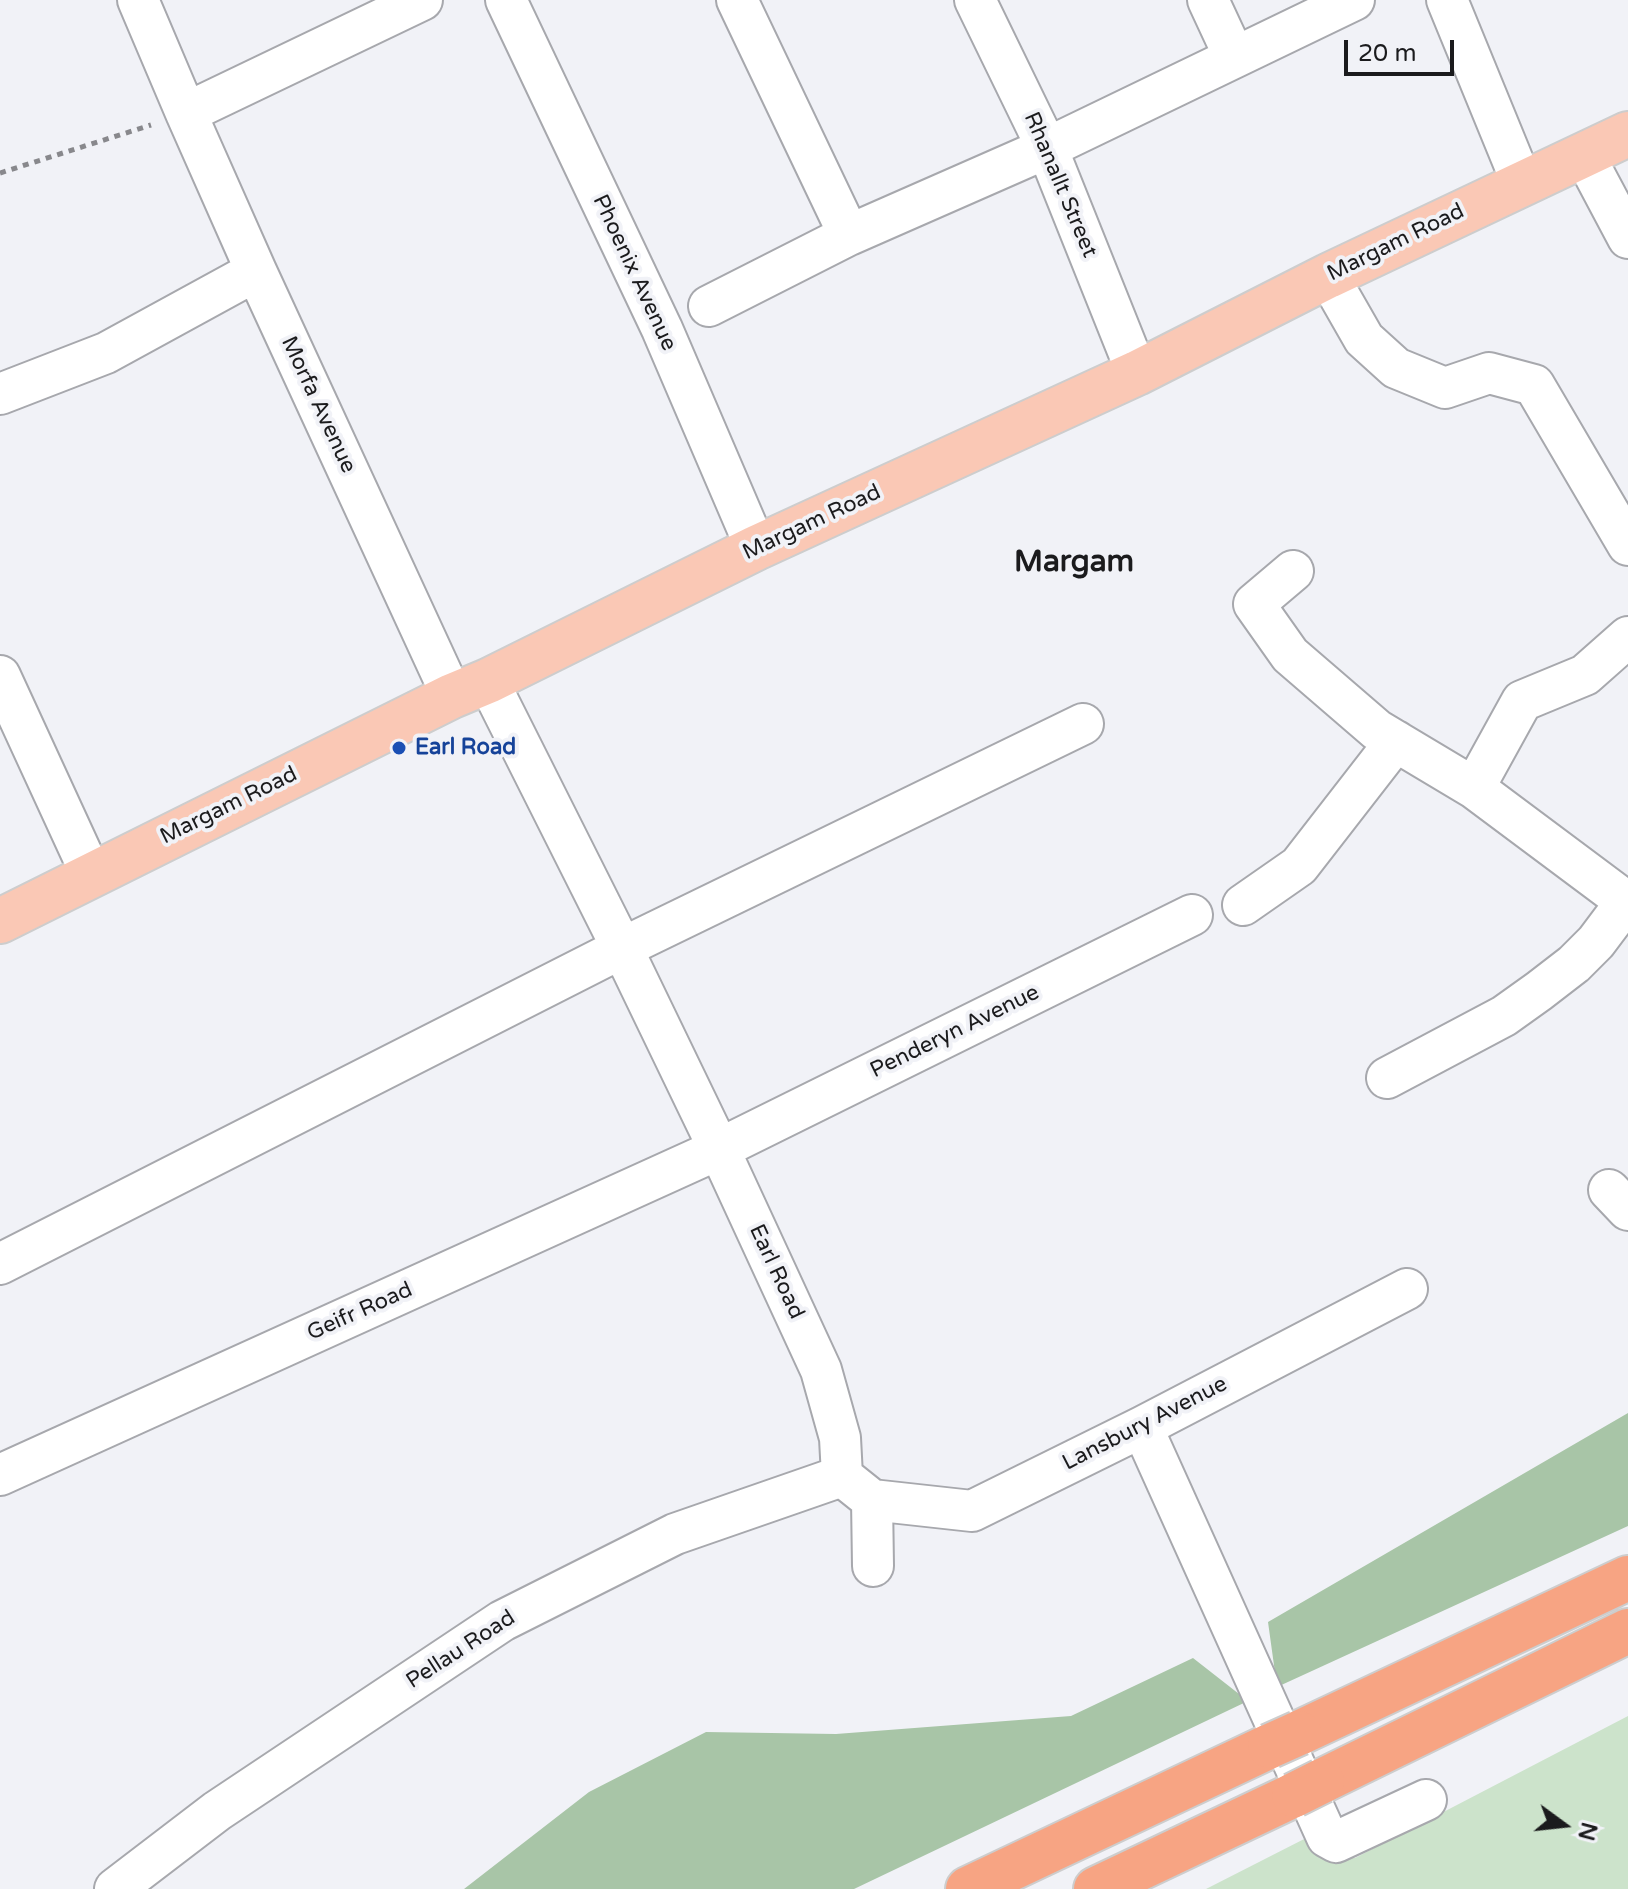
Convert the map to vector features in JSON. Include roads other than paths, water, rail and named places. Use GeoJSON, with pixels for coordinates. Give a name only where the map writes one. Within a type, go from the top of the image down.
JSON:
{"type":"FeatureCollection","features":[{"type":"Feature","properties":{"kind":"highway"},"geometry":{"type":"LineString","coordinates":[[968,1889],[1628,1578]]}},
{"type":"Feature","properties":{"kind":"highway"},"geometry":{"type":"LineString","coordinates":[[1096,1889],[1628,1631]]}},
{"type":"Feature","properties":{"kind":"main road","name":"Margam Road"},"geometry":{"type":"LineString","coordinates":[[0,921],[756,548],[1137,373],[1328,276],[1628,134]]}},
{"type":"Feature","properties":{"kind":"street","name":"Morfa Avenue"},"geometry":{"type":"LineString","coordinates":[[138,0],[256,271],[470,689]]}},
{"type":"Feature","properties":{"kind":"street"},"geometry":{"type":"LineString","coordinates":[[186,113],[422,0]]}},
{"type":"Feature","properties":{"kind":"street","name":"Phoenix Avenue"},"geometry":{"type":"LineString","coordinates":[[506,0],[662,329],[756,548]]}},
{"type":"Feature","properties":{"kind":"street"},"geometry":{"type":"LineString","coordinates":[[737,0],[849,235]]}},
{"type":"Feature","properties":{"kind":"street","name":"Rhanallt Street"},"geometry":{"type":"LineString","coordinates":[[975,0],[1047,148],[1137,373]]}},
{"type":"Feature","properties":{"kind":"street"},"geometry":{"type":"LineString","coordinates":[[1208,0],[1234,56]]}},
{"type":"Feature","properties":{"kind":"street"},"geometry":{"type":"LineString","coordinates":[[709,306],[849,235],[1047,148],[1354,0]]}},
{"type":"Feature","properties":{"kind":"street"},"geometry":{"type":"LineString","coordinates":[[1447,0],[1522,183]]}},
{"type":"Feature","properties":{"kind":"street"},"geometry":{"type":"LineString","coordinates":[[1584,155],[1628,238]]}},
{"type":"Feature","properties":{"kind":"street"},"geometry":{"type":"LineString","coordinates":[[0,394],[106,353],[256,271]]}},
{"type":"Feature","properties":{"kind":"street"},"geometry":{"type":"LineString","coordinates":[[1328,276],[1364,339],[1396,368],[1445,388],[1489,373],[1534,385],[1628,545]]}},
{"type":"Feature","properties":{"kind":"street"},"geometry":{"type":"LineString","coordinates":[[1293,571],[1254,604],[1290,655],[1377,730],[1474,788],[1627,903],[1596,942],[1539,991],[1504,1016],[1387,1078]]}},
{"type":"Feature","properties":{"kind":"street"},"geometry":{"type":"LineString","coordinates":[[1474,788],[1522,701],[1585,675],[1628,637]]}},
{"type":"Feature","properties":{"kind":"street"},"geometry":{"type":"LineString","coordinates":[[0,676],[91,874]]}},
{"type":"Feature","properties":{"kind":"street","name":"Earl Road"},"geometry":{"type":"LineString","coordinates":[[470,689],[622,948],[821,1370],[857,1488],[873,1566]]}},
{"type":"Feature","properties":{"kind":"street"},"geometry":{"type":"LineString","coordinates":[[0,1264],[622,948],[1083,724]]}},
{"type":"Feature","properties":{"kind":"street"},"geometry":{"type":"LineString","coordinates":[[1243,905],[1299,866],[1396,741]]}},
{"type":"Feature","properties":{"kind":"street","name":"Penderyn Avenue"},"geometry":{"type":"LineString","coordinates":[[719,1149],[1192,915]]}},
{"type":"Feature","properties":{"kind":"street","name":"Geifr Road"},"geometry":{"type":"LineString","coordinates":[[0,1475],[719,1149]]}},
{"type":"Feature","properties":{"kind":"street","name":"Lansbury Avenue"},"geometry":{"type":"LineString","coordinates":[[857,1488],[972,1511],[1142,1427],[1407,1289]]}},
{"type":"Feature","properties":{"kind":"street"},"geometry":{"type":"LineString","coordinates":[[1142,1427],[1327,1837],[1336,1842],[1426,1800]]}},
{"type":"Feature","properties":{"kind":"street","name":"Pellau Road"},"geometry":{"type":"LineString","coordinates":[[115,1889],[217,1811],[502,1621],[675,1534],[857,1488]]}},
{"type":"Feature","properties":{"kind":"place","name":"Earl Road"},"geometry":{"type":"Point","coordinates":[399,748]}},
{"type":"Feature","properties":{"kind":"district","name":"Margam"},"geometry":{"type":"Point","coordinates":[1074,563]}}]}
